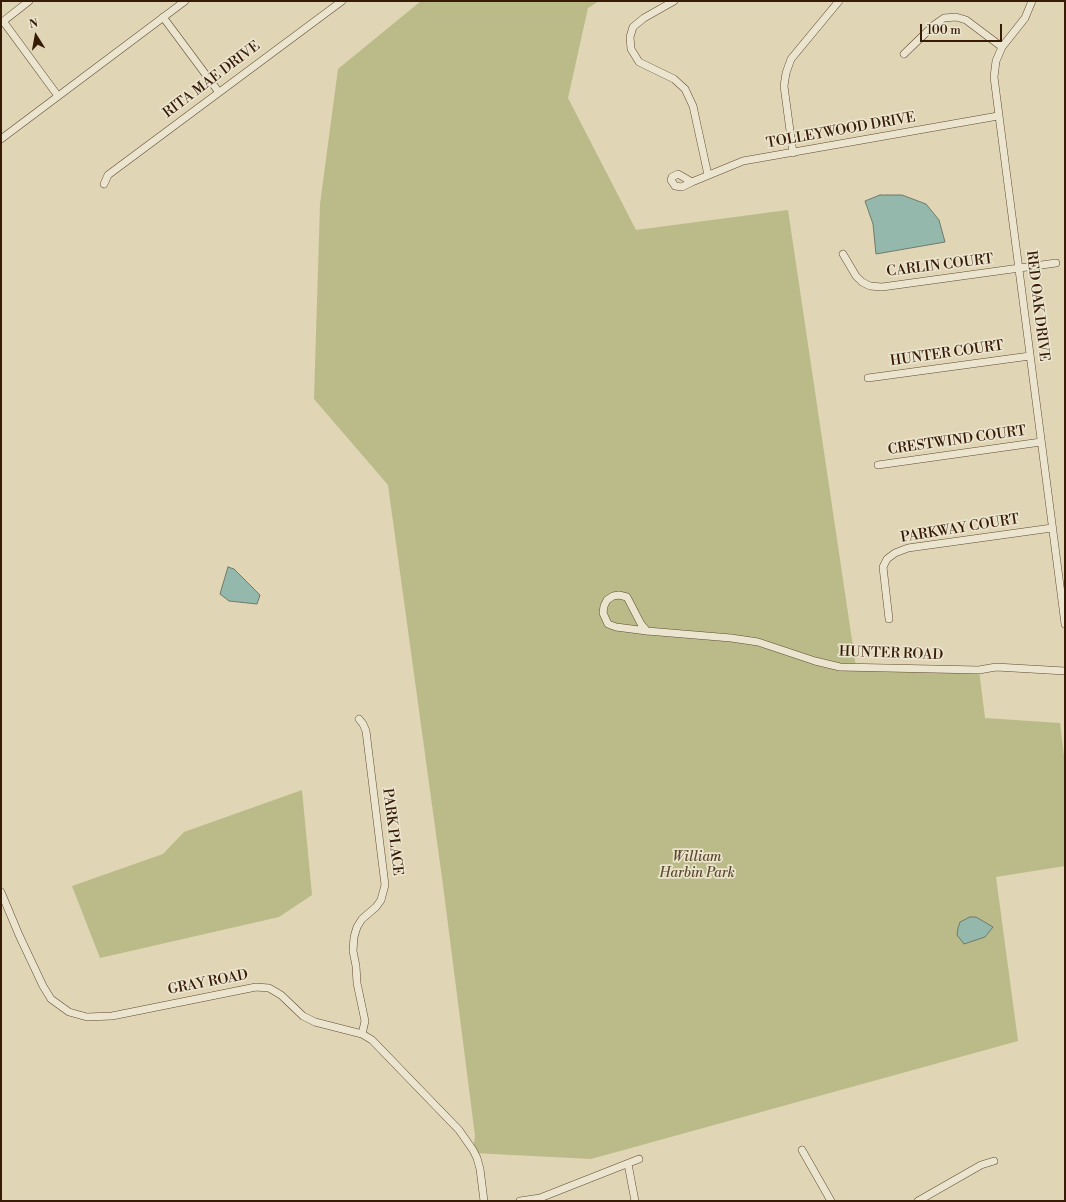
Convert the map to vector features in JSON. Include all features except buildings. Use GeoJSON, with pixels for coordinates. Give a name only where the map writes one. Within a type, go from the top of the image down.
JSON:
{"type":"FeatureCollection","features":[{"type":"Feature","properties":{"kind":"street"},"geometry":{"type":"LineString","coordinates":[[29,1],[2,22],[58,96]]}},
{"type":"Feature","properties":{"kind":"street"},"geometry":{"type":"LineString","coordinates":[[1,139],[185,1]]}},
{"type":"Feature","properties":{"kind":"street","name":"RITA MAE DRIVE"},"geometry":{"type":"LineString","coordinates":[[104,184],[108,175],[331,5],[342,1]]}},
{"type":"Feature","properties":{"kind":"street"},"geometry":{"type":"LineString","coordinates":[[674,1],[644,18],[633,27],[630,37],[631,49],[639,62],[674,79],[685,89],[693,106],[708,175]]}},
{"type":"Feature","properties":{"kind":"street"},"geometry":{"type":"LineString","coordinates":[[794,153],[784,86],[786,73],[791,59],[839,1]]}},
{"type":"Feature","properties":{"kind":"street","name":"RED OAK DRIVE"},"geometry":{"type":"LineString","coordinates":[[1032,1],[1025,18],[1002,47],[996,62],[994,77],[1065,624]]}},
{"type":"Feature","properties":{"kind":"street"},"geometry":{"type":"LineString","coordinates":[[163,17],[218,92]]}},
{"type":"Feature","properties":{"kind":"street"},"geometry":{"type":"LineString","coordinates":[[904,54],[934,25],[944,18],[956,17],[966,20],[1002,47]]}},
{"type":"Feature","properties":{"kind":"street","name":"TOLLEYWOOD DRIVE"},"geometry":{"type":"LineString","coordinates":[[692,182],[743,161],[998,116]]}},
{"type":"Feature","properties":{"kind":"street","name":"CARLIN COURT"},"geometry":{"type":"LineString","coordinates":[[843,254],[856,276],[862,282],[870,286],[882,287],[1056,263]]}},
{"type":"Feature","properties":{"kind":"street","name":"HUNTER COURT"},"geometry":{"type":"LineString","coordinates":[[868,378],[1030,356]]}},
{"type":"Feature","properties":{"kind":"street","name":"CRESTWIND COURT"},"geometry":{"type":"LineString","coordinates":[[878,465],[1041,442]]}},
{"type":"Feature","properties":{"kind":"street","name":"PARKWAY COURT"},"geometry":{"type":"LineString","coordinates":[[889,619],[883,567],[887,558],[895,553],[908,548],[1052,528]]}},
{"type":"Feature","properties":{"kind":"street","name":"HUNTER ROAD"},"geometry":{"type":"LineString","coordinates":[[647,631],[641,624],[627,597],[619,595],[613,596],[607,600],[603,613],[608,624],[616,627],[647,631],[731,638],[758,642],[815,661],[840,667],[979,670],[996,667],[1065,670]]}},
{"type":"Feature","properties":{"kind":"street","name":"PARK PLACE"},"geometry":{"type":"LineString","coordinates":[[359,719],[366,731],[385,884],[381,900],[376,907],[362,919],[357,926],[354,937],[357,983],[365,1021],[362,1034]]}},
{"type":"Feature","properties":{"kind":"street","name":"GRAY ROAD"},"geometry":{"type":"LineString","coordinates":[[1,892],[43,986],[51,999],[69,1012],[87,1017],[112,1016],[256,987],[269,988],[280,995],[304,1016],[315,1022],[362,1034],[372,1040],[459,1130],[473,1150],[480,1169],[484,1201]]}},
{"type":"Feature","properties":{"kind":"street"},"geometry":{"type":"LineString","coordinates":[[802,1150],[831,1201]]}},
{"type":"Feature","properties":{"kind":"street"},"geometry":{"type":"LineString","coordinates":[[520,1201],[540,1198],[639,1159]]}},
{"type":"Feature","properties":{"kind":"street"},"geometry":{"type":"LineString","coordinates":[[918,1201],[981,1165],[994,1161]]}},
{"type":"Feature","properties":{"kind":"street"},"geometry":{"type":"LineString","coordinates":[[628,1164],[635,1201]]}},
{"type":"Feature","properties":{"kind":"green space","name":"William Harbin Park"},"geometry":{"type":"Polygon","coordinates":[[[421,1],[599,1],[588,8],[568,98],[636,230],[788,210],[856,667],[979,670],[985,718],[1060,723],[1065,764],[1065,866],[996,877],[1018,1041],[591,1159],[474,1153],[475,1136],[443,885],[388,485],[314,399],[320,204],[338,69],[421,1]]]}},
{"type":"Feature","properties":{"kind":"green space"},"geometry":{"type":"Polygon","coordinates":[[[302,790],[312,895],[279,917],[100,958],[72,886],[163,854],[184,832],[302,790]]]}},
{"type":"Feature","properties":{"kind":"water"},"geometry":{"type":"Polygon","coordinates":[[[880,195],[902,195],[926,204],[939,220],[945,242],[876,254],[873,224],[865,201],[880,195]]]}},
{"type":"Feature","properties":{"kind":"water"},"geometry":{"type":"Polygon","coordinates":[[[228,567],[234,569],[260,595],[257,604],[229,601],[220,594],[228,567]]]}},
{"type":"Feature","properties":{"kind":"water"},"geometry":{"type":"Polygon","coordinates":[[[970,917],[976,917],[993,927],[985,937],[964,944],[957,935],[958,928],[960,922],[970,917]]]}}]}
